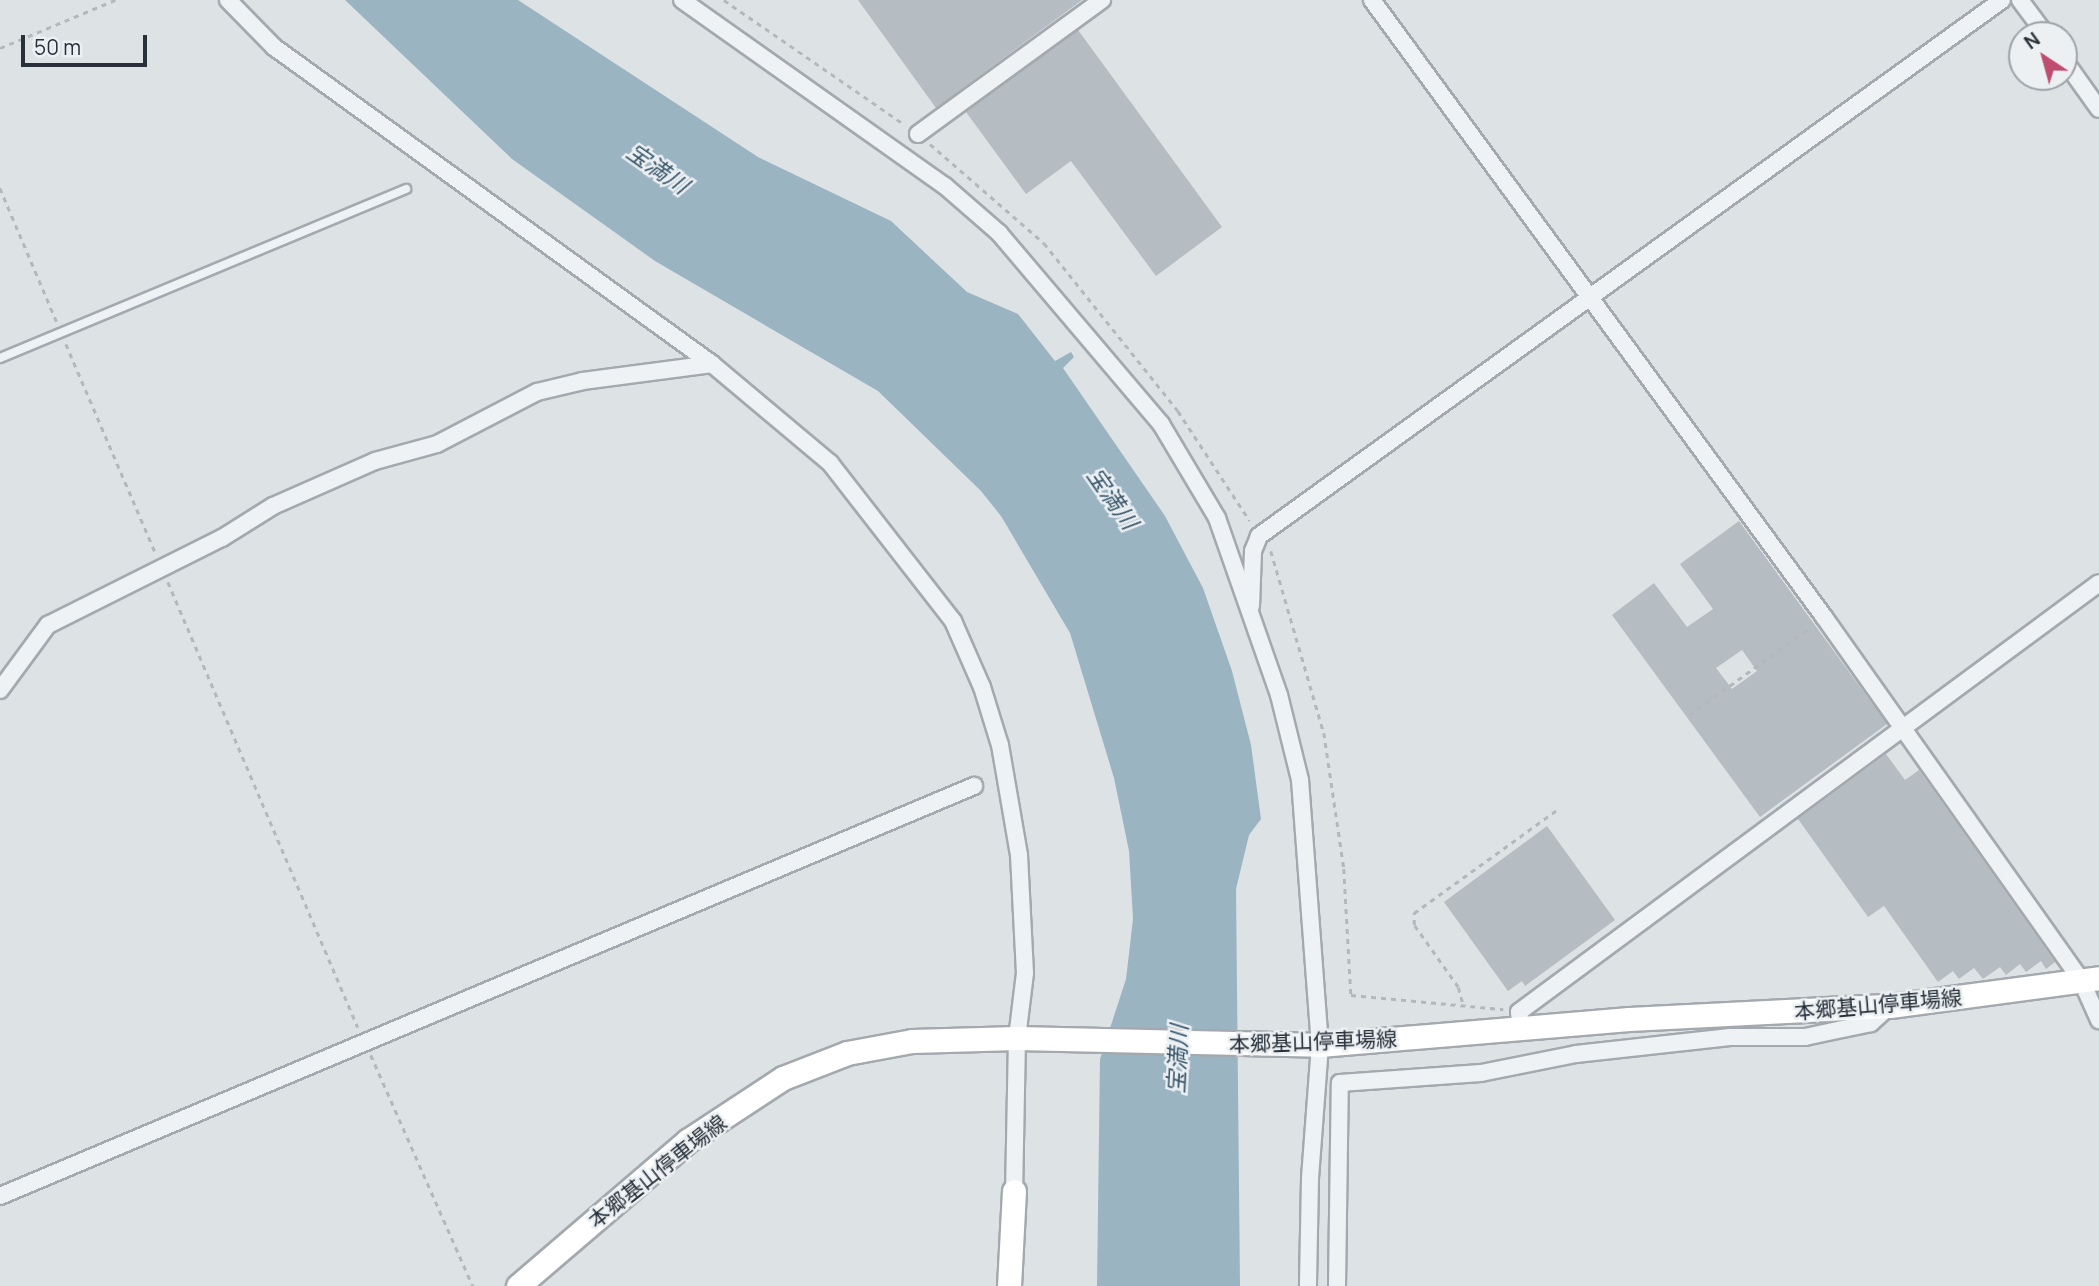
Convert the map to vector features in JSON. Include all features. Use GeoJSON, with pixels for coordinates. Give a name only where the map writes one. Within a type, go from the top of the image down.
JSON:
{"type":"FeatureCollection","features":[{"type":"Feature","properties":{"kind":"main road","name":"本郷基山停車場線"},"geometry":{"type":"LineString","coordinates":[[519,1286],[687,1141],[783,1078],[847,1053],[912,1041],[1022,1038],[1320,1045],[1520,1021],[1890,1006],[2090,980]]}},
{"type":"Feature","properties":{"kind":"main road"},"geometry":{"type":"LineString","coordinates":[[1009,1286],[1014,1191]]}},
{"type":"Feature","properties":{"kind":"street"},"geometry":{"type":"LineString","coordinates":[[228,0],[274,47],[712,364],[831,463],[888,533],[953,621],[982,687],[1000,745],[1018,855],[1025,973],[1014,1191]]}},
{"type":"Feature","properties":{"kind":"street"},"geometry":{"type":"LineString","coordinates":[[682,0],[945,186],[1032,267],[1191,468],[1217,517],[1279,695],[1300,780],[1320,1045],[1310,1179],[1308,1286]]}},
{"type":"Feature","properties":{"kind":"street"},"geometry":{"type":"LineString","coordinates":[[918,134],[1102,0]]}},
{"type":"Feature","properties":{"kind":"street"},"geometry":{"type":"LineString","coordinates":[[1372,0],[1825,617],[1901,726],[2090,980],[2099,1020]]}},
{"type":"Feature","properties":{"kind":"street"},"geometry":{"type":"LineString","coordinates":[[1250,612],[1256,576],[1253,551],[1259,536],[2002,0]]}},
{"type":"Feature","properties":{"kind":"street"},"geometry":{"type":"LineString","coordinates":[[2020,0],[2036,21]]}},
{"type":"Feature","properties":{"kind":"street"},"geometry":{"type":"LineString","coordinates":[[2078,80],[2099,109]]}},
{"type":"Feature","properties":{"kind":"street"},"geometry":{"type":"LineString","coordinates":[[0,690],[48,625],[162,568],[273,506],[375,461],[437,444],[537,392],[583,381],[712,364]]}},
{"type":"Feature","properties":{"kind":"street"},"geometry":{"type":"LineString","coordinates":[[1520,1021],[1901,726],[2099,583]]}},
{"type":"Feature","properties":{"kind":"street"},"geometry":{"type":"LineString","coordinates":[[0,1196],[364,1039],[974,786]]}},
{"type":"Feature","properties":{"kind":"street"},"geometry":{"type":"LineString","coordinates":[[1337,1286],[1340,1083],[1481,1073],[1576,1055],[1730,1037],[1805,1037],[1871,1023],[1890,1006]]}},
{"type":"Feature","properties":{"kind":"lane"},"geometry":{"type":"LineString","coordinates":[[0,358],[406,189]]}},
{"type":"Feature","properties":{"kind":"path"},"geometry":{"type":"LineString","coordinates":[[0,48],[115,0]]}},
{"type":"Feature","properties":{"kind":"path"},"geometry":{"type":"LineString","coordinates":[[724,0],[918,134],[1044,243],[1178,411],[1259,536],[1268,542],[1324,733],[1345,869],[1351,995],[1462,1002],[1520,1021]]}},
{"type":"Feature","properties":{"kind":"path"},"geometry":{"type":"LineString","coordinates":[[0,188],[364,1039],[473,1286]]}},
{"type":"Feature","properties":{"kind":"path"},"geometry":{"type":"LineString","coordinates":[[1689,715],[1825,617]]}},
{"type":"Feature","properties":{"kind":"path"},"geometry":{"type":"LineString","coordinates":[[1462,1002],[1458,988],[1414,925],[1414,913],[1557,810]]}},
{"type":"Feature","properties":{"kind":"water","name":"宝満川"},"geometry":{"type":"Polygon","coordinates":[[[345,0],[518,0],[758,157],[891,221],[967,292],[1018,314],[1055,361],[1071,352],[1074,357],[1063,368],[1165,516],[1203,588],[1232,671],[1251,745],[1261,819],[1249,835],[1236,889],[1240,1286],[1097,1286],[1100,1059],[1126,979],[1133,919],[1129,851],[1114,778],[1070,633],[1001,516],[981,491],[878,391],[655,261],[512,159],[345,0]]]}},
{"type":"Feature","properties":{"kind":"building"},"geometry":{"type":"Polygon","coordinates":[[[858,0],[1082,0],[936,108],[858,0]]]}},
{"type":"Feature","properties":{"kind":"building"},"geometry":{"type":"Polygon","coordinates":[[[1078,30],[1222,227],[1156,276],[1071,161],[1026,194],[966,112],[1078,30]]]}},
{"type":"Feature","properties":{"kind":"building"},"geometry":{"type":"Polygon","coordinates":[[[1739,521],[1887,724],[1760,817],[1612,615],[1654,583],[1687,627],[1713,609],[1680,564],[1739,521]],[[1742,650],[1716,668],[1732,689],[1757,671],[1742,650]]]}},
{"type":"Feature","properties":{"kind":"building"},"geometry":{"type":"Polygon","coordinates":[[[1886,754],[1905,780],[1919,770],[2055,962],[2046,969],[2041,961],[2026,972],[2020,964],[2006,975],[2000,967],[1983,979],[1974,968],[1959,979],[1953,971],[1938,982],[1884,906],[1868,917],[1798,819],[1886,754]]]}},
{"type":"Feature","properties":{"kind":"building"},"geometry":{"type":"Polygon","coordinates":[[[1547,826],[1615,920],[1525,986],[1522,981],[1508,991],[1444,902],[1547,826]]]}}]}
